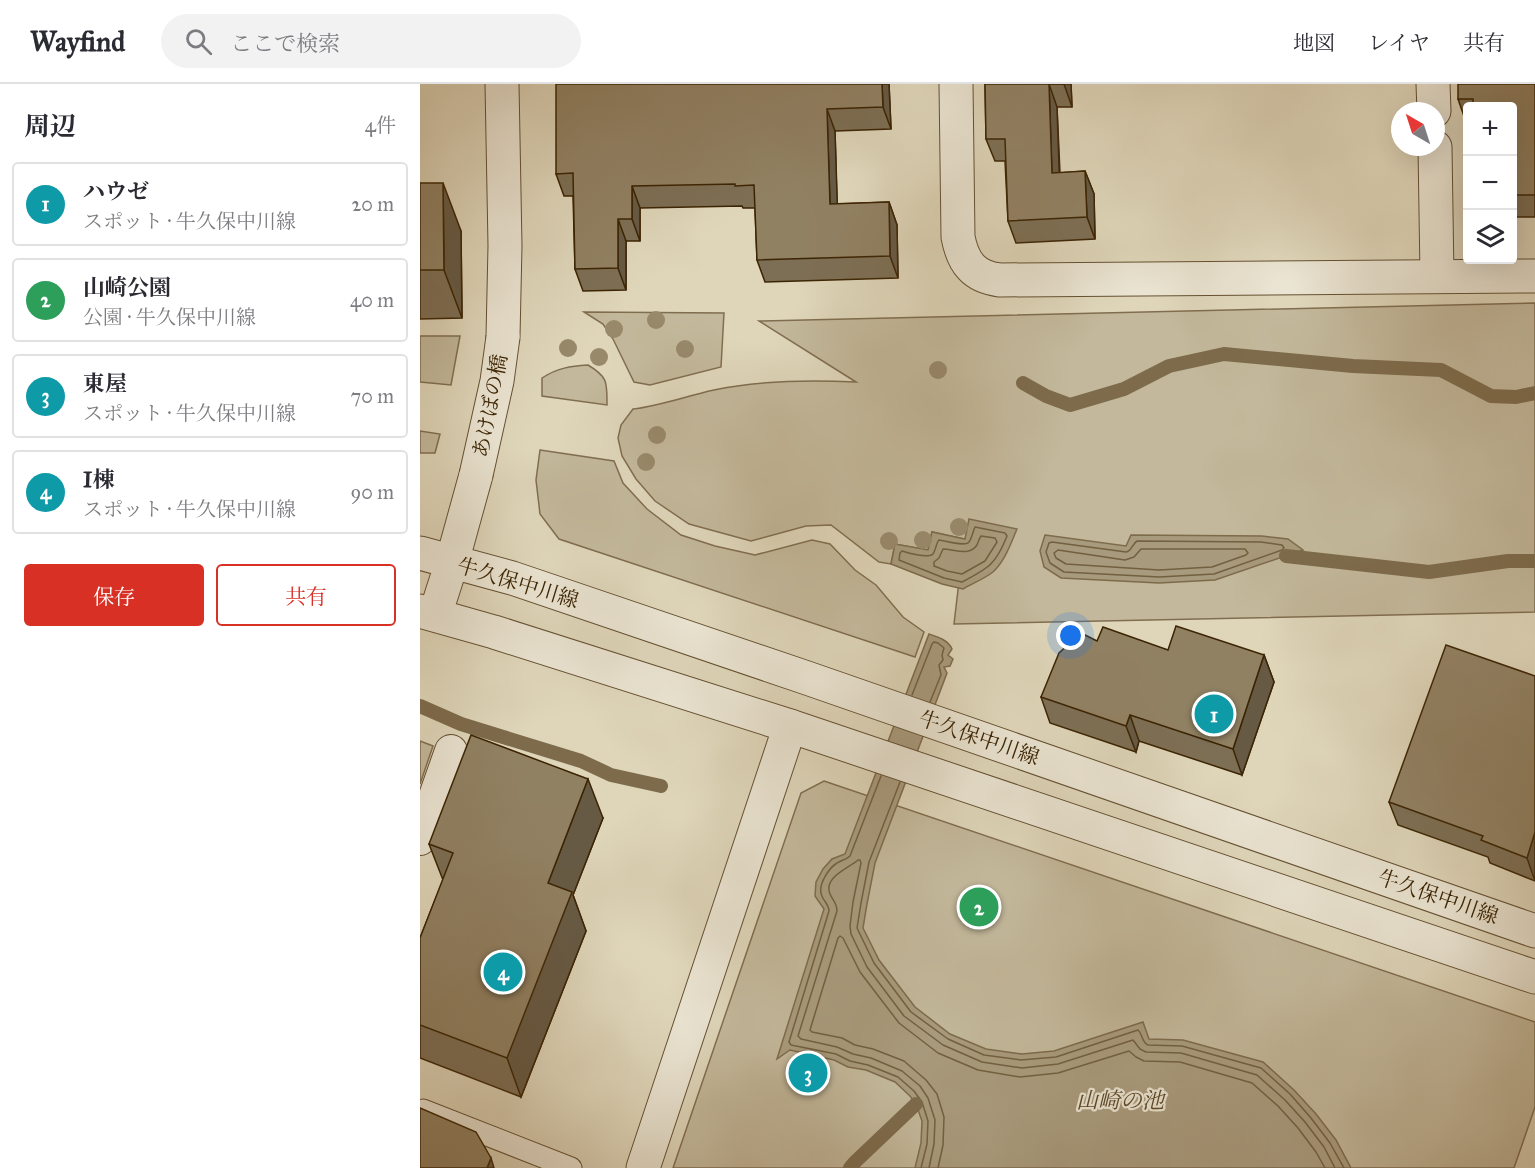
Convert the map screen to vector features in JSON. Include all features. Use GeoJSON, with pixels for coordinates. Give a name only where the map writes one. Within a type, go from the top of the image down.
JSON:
{"type":"FeatureCollection","features":[{"type":"Feature","properties":{"kind":"street","name":"あけぼの橋"},"geometry":{"type":"LineString","coordinates":[[427,613],[452,562],[476,475],[497,381],[502,337],[505,246],[502,84]]}},
{"type":"Feature","properties":{"kind":"street"},"geometry":{"type":"LineString","coordinates":[[956,84],[958,237],[960,248],[971,268],[989,279],[1535,276]]}},
{"type":"Feature","properties":{"kind":"street"},"geometry":{"type":"LineString","coordinates":[[1434,84],[1434,102]]}},
{"type":"Feature","properties":{"kind":"street"},"geometry":{"type":"LineString","coordinates":[[1435,156],[1437,276]]}},
{"type":"Feature","properties":{"kind":"street","name":"牛久保中川線"},"geometry":{"type":"LineString","coordinates":[[420,553],[512,578],[807,678],[1535,931]]}},
{"type":"Feature","properties":{"kind":"street"},"geometry":{"type":"LineString","coordinates":[[427,613],[790,726],[1535,977]]}},
{"type":"Feature","properties":{"kind":"street"},"geometry":{"type":"LineString","coordinates":[[643,1168],[790,726]]}},
{"type":"Feature","properties":{"kind":"street"},"geometry":{"type":"LineString","coordinates":[[420,838],[451,751]]}},
{"type":"Feature","properties":{"kind":"lane"},"geometry":{"type":"LineString","coordinates":[[420,1111],[434,1114],[571,1168]]}},
{"type":"Feature","properties":{"kind":"shaded area"},"geometry":{"type":"Polygon","coordinates":[[[1535,303],[1535,612],[954,624],[964,539],[932,532],[928,550],[895,544],[891,564],[879,562],[831,525],[806,526],[751,541],[689,524],[655,501],[636,479],[622,456],[618,438],[621,425],[633,409],[749,384],[803,381],[856,382],[759,321],[1535,303]]]}},
{"type":"Feature","properties":{"kind":"shaded area"},"geometry":{"type":"Polygon","coordinates":[[[584,312],[724,313],[721,367],[650,385],[634,382],[603,324],[584,312]]]}},
{"type":"Feature","properties":{"kind":"shaded area"},"geometry":{"type":"Polygon","coordinates":[[[420,336],[460,336],[451,385],[420,382],[420,336]]]}},
{"type":"Feature","properties":{"kind":"shaded area"},"geometry":{"type":"Polygon","coordinates":[[[588,365],[605,381],[607,405],[542,396],[542,378],[564,368],[588,365]]]}},
{"type":"Feature","properties":{"kind":"shaded area"},"geometry":{"type":"Polygon","coordinates":[[[420,431],[440,434],[435,453],[420,453],[420,431]]]}},
{"type":"Feature","properties":{"kind":"shaded area"},"geometry":{"type":"Polygon","coordinates":[[[540,450],[614,461],[623,483],[647,509],[681,535],[755,555],[812,540],[830,544],[855,570],[876,585],[903,617],[924,632],[915,657],[559,539],[540,514],[536,480],[540,450]]]}},
{"type":"Feature","properties":{"kind":"shaded area"},"geometry":{"type":"Polygon","coordinates":[[[420,741],[433,746],[420,784],[420,741]]]}},
{"type":"Feature","properties":{"kind":"shaded area"},"geometry":{"type":"Polygon","coordinates":[[[824,781],[1535,1022],[1535,1107],[1514,1168],[673,1168],[801,793],[824,781]]]}},
{"type":"Feature","properties":{"kind":"water"},"geometry":{"type":"Polygon","coordinates":[[[969,519],[1017,529],[1001,563],[986,577],[963,589],[942,584],[891,564],[895,544],[928,550],[932,532],[965,539],[969,519]]]}},
{"type":"Feature","properties":{"kind":"water"},"geometry":{"type":"Polygon","coordinates":[[[1045,535],[1126,546],[1131,535],[1262,536],[1288,539],[1303,550],[1215,580],[1159,583],[1061,578],[1044,567],[1040,551],[1045,535]]]}},
{"type":"Feature","properties":{"kind":"water","name":"山崎の池"},"geometry":{"type":"Polygon","coordinates":[[[929,634],[948,643],[952,649],[948,655],[953,659],[950,666],[944,667],[947,673],[875,863],[863,928],[879,960],[915,1007],[950,1034],[986,1049],[1022,1054],[1054,1051],[1143,1022],[1149,1039],[1183,1040],[1263,1062],[1316,1114],[1336,1140],[1351,1168],[915,1168],[921,1143],[922,1121],[916,1104],[895,1082],[866,1070],[848,1067],[834,1060],[790,1050],[777,1059],[824,909],[815,896],[816,882],[832,859],[845,854],[929,634]]]}},
{"type":"Feature","properties":{"kind":"building"},"geometry":{"type":"Polygon","coordinates":[[[556,84],[882,84],[883,107],[827,109],[830,204],[889,202],[890,256],[757,260],[754,185],[632,186],[632,219],[618,219],[618,268],[575,269],[573,173],[556,174],[556,84]]]}},
{"type":"Feature","properties":{"kind":"building"},"geometry":{"type":"Polygon","coordinates":[[[985,84],[1049,84],[1052,173],[1085,171],[1087,217],[1008,221],[1005,139],[986,139],[985,84]]]}},
{"type":"Feature","properties":{"kind":"building"},"geometry":{"type":"Polygon","coordinates":[[[1458,84],[1535,84],[1535,195],[1517,195],[1517,102],[1473,102],[1473,99],[1458,99],[1458,84]]]}},
{"type":"Feature","properties":{"kind":"building"},"geometry":{"type":"Polygon","coordinates":[[[420,183],[443,183],[444,270],[420,270],[420,183]]]}},
{"type":"Feature","properties":{"kind":"building"},"geometry":{"type":"Polygon","coordinates":[[[1176,626],[1264,655],[1233,749],[1130,715],[1126,726],[1041,697],[1059,653],[1081,633],[1097,641],[1103,627],[1168,650],[1176,626]]]}},
{"type":"Feature","properties":{"kind":"building"},"geometry":{"type":"Polygon","coordinates":[[[1446,645],[1535,676],[1535,832],[1527,858],[1481,840],[1483,836],[1389,802],[1446,645]]]}},
{"type":"Feature","properties":{"kind":"building"},"geometry":{"type":"Polygon","coordinates":[[[471,735],[588,779],[548,883],[572,892],[507,1058],[420,1025],[420,938],[453,853],[429,844],[471,735]]]}},
{"type":"Feature","properties":{"kind":"building"},"geometry":{"type":"Polygon","coordinates":[[[420,1108],[476,1132],[491,1158],[487,1168],[420,1168],[420,1108]]]}},
{"type":"Feature","properties":{"kind":"waterway"},"geometry":{"type":"LineString","coordinates":[[1023,383],[1046,396],[1070,405],[1124,389],[1169,366],[1224,354],[1353,366],[1441,370],[1491,396],[1516,397],[1535,393]]}},
{"type":"Feature","properties":{"kind":"waterway"},"geometry":{"type":"LineString","coordinates":[[1286,556],[1429,572],[1508,561],[1535,561]]}},
{"type":"Feature","properties":{"kind":"waterway"},"geometry":{"type":"LineString","coordinates":[[420,706],[461,724],[581,761],[611,775],[661,786]]}},
{"type":"Feature","properties":{"kind":"waterway"},"geometry":{"type":"LineString","coordinates":[[850,1168],[916,1104]]}},
{"type":"Feature","properties":{"kind":"place","name":"ハウゼ"},"geometry":{"type":"Point","coordinates":[1214,714]}},
{"type":"Feature","properties":{"kind":"place","name":"山崎公園"},"geometry":{"type":"Point","coordinates":[979,907]}},
{"type":"Feature","properties":{"kind":"place","name":"I棟"},"geometry":{"type":"Point","coordinates":[503,972]}},
{"type":"Feature","properties":{"kind":"place","name":"東屋"},"geometry":{"type":"Point","coordinates":[808,1073]}}]}
